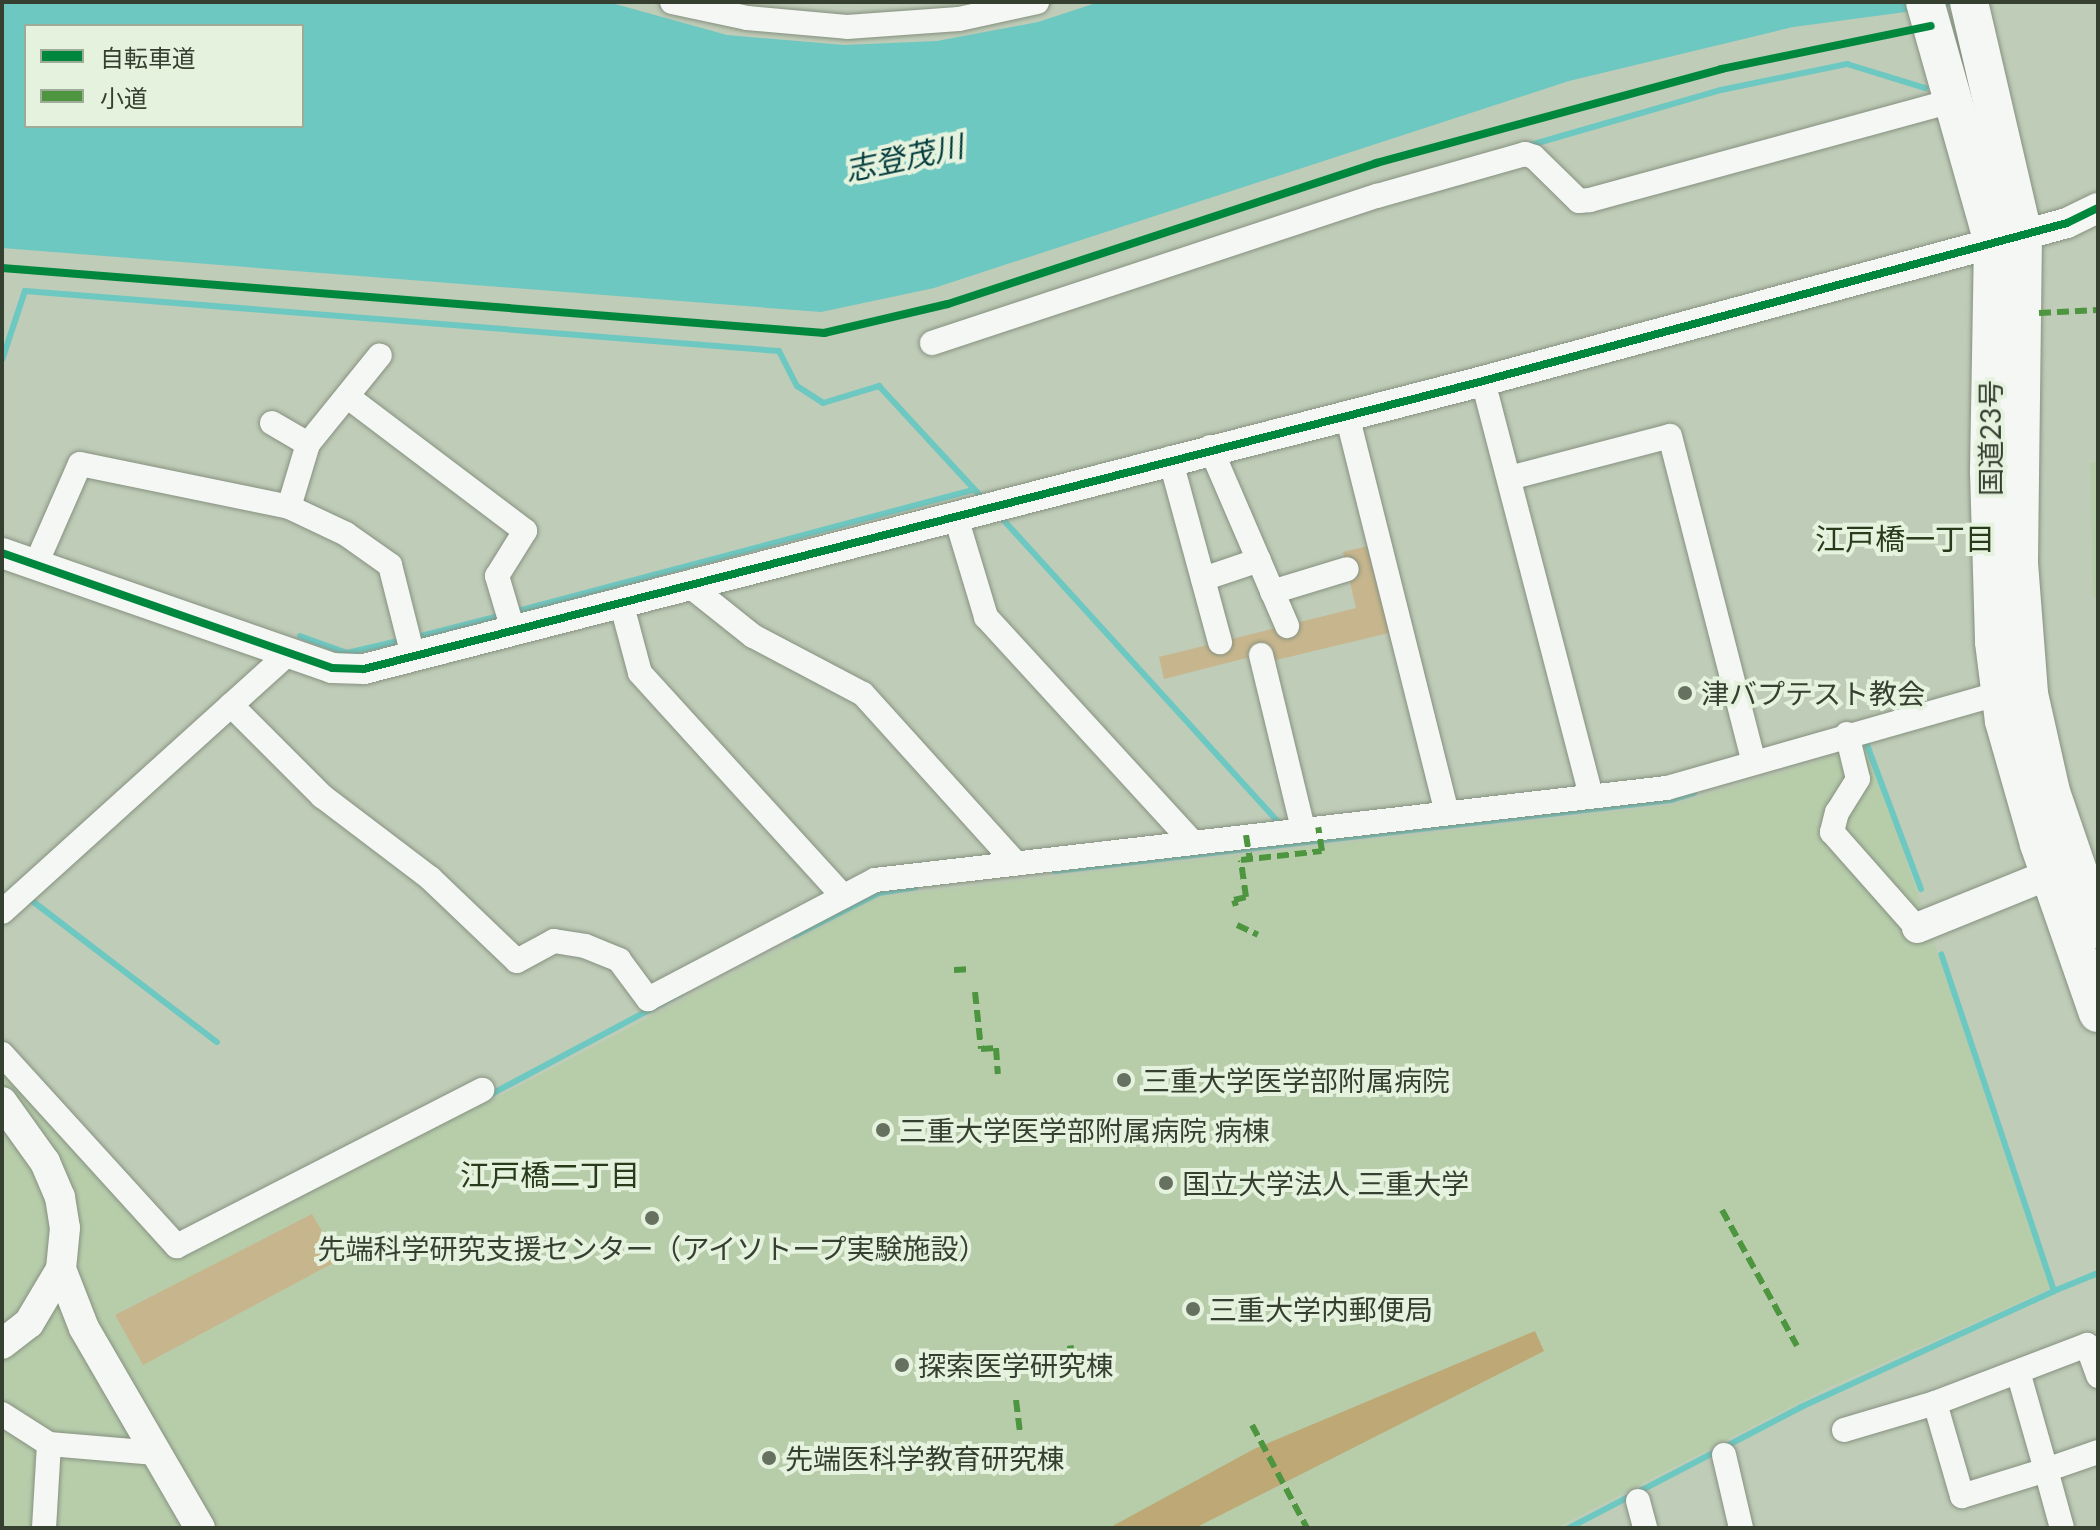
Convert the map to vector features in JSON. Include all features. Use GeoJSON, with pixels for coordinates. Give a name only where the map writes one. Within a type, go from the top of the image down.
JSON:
{"type":"FeatureCollection","features":[{"type":"Feature","properties":{"kind":"highway","name":"国道23号"},"geometry":{"type":"LineString","coordinates":[[1925,2],[1963,138],[2008,238],[1989,471],[2000,693],[2016,775],[2061,869],[2098,929]]}},
{"type":"Feature","properties":{"kind":"highway","name":"国道23号"},"geometry":{"type":"LineString","coordinates":[[1969,2],[2001,124],[2008,238],[2019,603],[2035,724],[2061,869],[2098,1013]]}},
{"type":"Feature","properties":{"kind":"street"},"geometry":{"type":"LineString","coordinates":[[672,2],[747,18],[847,27],[959,19],[1037,2]]}},
{"type":"Feature","properties":{"kind":"street"},"geometry":{"type":"LineString","coordinates":[[932,343],[1377,196],[1525,154],[1534,157],[1579,201],[1590,200],[1952,101]]}},
{"type":"Feature","properties":{"kind":"street"},"geometry":{"type":"LineString","coordinates":[[2,553],[289,653],[348,670],[689,585],[1210,447],[1483,381],[2067,223],[2098,208]]}},
{"type":"Feature","properties":{"kind":"street"},"geometry":{"type":"LineString","coordinates":[[289,507],[308,444],[380,355]]}},
{"type":"Feature","properties":{"kind":"street"},"geometry":{"type":"LineString","coordinates":[[1483,381],[1591,795]]}},
{"type":"Feature","properties":{"kind":"street"},"geometry":{"type":"LineString","coordinates":[[348,397],[525,531],[497,576],[513,630]]}},
{"type":"Feature","properties":{"kind":"street"},"geometry":{"type":"LineString","coordinates":[[1347,415],[1447,813]]}},
{"type":"Feature","properties":{"kind":"street"},"geometry":{"type":"LineString","coordinates":[[272,423],[308,444]]}},
{"type":"Feature","properties":{"kind":"street"},"geometry":{"type":"LineString","coordinates":[[1509,478],[1670,436],[1754,762]]}},
{"type":"Feature","properties":{"kind":"street"},"geometry":{"type":"LineString","coordinates":[[1210,447],[1287,626]]}},
{"type":"Feature","properties":{"kind":"street"},"geometry":{"type":"LineString","coordinates":[[1170,458],[1220,642]]}},
{"type":"Feature","properties":{"kind":"street"},"geometry":{"type":"LineString","coordinates":[[36,564],[80,464],[289,507],[346,534],[390,565],[413,656]]}},
{"type":"Feature","properties":{"kind":"street"},"geometry":{"type":"LineString","coordinates":[[978,508],[986,617],[1191,841]]}},
{"type":"Feature","properties":{"kind":"street"},"geometry":{"type":"LineString","coordinates":[[1203,579],[1259,560]]}},
{"type":"Feature","properties":{"kind":"street"},"geometry":{"type":"LineString","coordinates":[[1272,592],[1347,569]]}},
{"type":"Feature","properties":{"kind":"street"},"geometry":{"type":"LineString","coordinates":[[689,585],[753,636],[863,694],[1015,862]]}},
{"type":"Feature","properties":{"kind":"street"},"geometry":{"type":"LineString","coordinates":[[621,602],[640,673],[843,896]]}},
{"type":"Feature","properties":{"kind":"street"},"geometry":{"type":"LineString","coordinates":[[2,912],[289,653]]}},
{"type":"Feature","properties":{"kind":"street"},"geometry":{"type":"LineString","coordinates":[[1261,655],[1303,829]]}},
{"type":"Feature","properties":{"kind":"street"},"geometry":{"type":"LineString","coordinates":[[231,705],[322,796],[430,878],[517,961],[554,941],[585,946],[619,960],[648,999],[875,880],[1667,788],[1754,762],[1850,742],[2000,693]]}},
{"type":"Feature","properties":{"kind":"street"},"geometry":{"type":"LineString","coordinates":[[1850,742],[1858,779],[1832,832],[1839,846],[1917,928],[2061,869],[2098,903]]}},
{"type":"Feature","properties":{"kind":"street"},"geometry":{"type":"LineString","coordinates":[[2,1054],[177,1246],[482,1090]]}},
{"type":"Feature","properties":{"kind":"street"},"geometry":{"type":"LineString","coordinates":[[2,1102],[45,1162],[60,1197],[61,1269],[84,1328],[113,1371],[200,1528]]}},
{"type":"Feature","properties":{"kind":"street"},"geometry":{"type":"LineString","coordinates":[[2,1344],[29,1323],[61,1269]]}},
{"type":"Feature","properties":{"kind":"street"},"geometry":{"type":"LineString","coordinates":[[29,1323],[84,1328]]}},
{"type":"Feature","properties":{"kind":"street"},"geometry":{"type":"LineString","coordinates":[[1844,1430],[1935,1403],[2087,1345],[2098,1376]]}},
{"type":"Feature","properties":{"kind":"street"},"geometry":{"type":"LineString","coordinates":[[2018,1372],[2062,1528]]}},
{"type":"Feature","properties":{"kind":"street"},"geometry":{"type":"LineString","coordinates":[[1935,1403],[1962,1496],[2098,1452]]}},
{"type":"Feature","properties":{"kind":"street"},"geometry":{"type":"LineString","coordinates":[[2,1414],[49,1444],[156,1453]]}},
{"type":"Feature","properties":{"kind":"street"},"geometry":{"type":"LineString","coordinates":[[44,1528],[49,1444]]}},
{"type":"Feature","properties":{"kind":"street"},"geometry":{"type":"LineString","coordinates":[[1724,1455],[1741,1528]]}},
{"type":"Feature","properties":{"kind":"street"},"geometry":{"type":"LineString","coordinates":[[1638,1501],[1645,1528]]}},
{"type":"Feature","properties":{"kind":"shaded area"},"geometry":{"type":"Polygon","coordinates":[[[2098,462],[2098,598],[2093,597],[2090,463],[2098,462]]]}},
{"type":"Feature","properties":{"kind":"shaded area"},"geometry":{"type":"Polygon","coordinates":[[[1372,545],[1393,632],[1268,662],[1266,653],[1164,679],[1159,657],[1356,608],[1343,552],[1372,545]]]}},
{"type":"Feature","properties":{"kind":"shaded area","name":"国立大学法人 三重大学"},"geometry":{"type":"Polygon","coordinates":[[[1868,746],[2050,1289],[1829,1387],[1556,1528],[2,1528],[2,1070],[174,1256],[465,1107],[475,1109],[878,897],[1672,805],[1868,746]]]}},
{"type":"Feature","properties":{"kind":"shaded area"},"geometry":{"type":"Polygon","coordinates":[[[312,1214],[339,1260],[143,1365],[115,1315],[312,1214]]]}},
{"type":"Feature","properties":{"kind":"shaded area"},"geometry":{"type":"Polygon","coordinates":[[[1535,1331],[1544,1351],[1195,1528],[1109,1528],[1254,1449],[1535,1331]]]}},
{"type":"Feature","properties":{"kind":"water","name":"志登茂川"},"geometry":{"type":"Polygon","coordinates":[[[2,2],[608,2],[727,35],[844,45],[937,41],[1038,22],[1099,2],[1981,2],[1793,27],[1569,81],[934,288],[821,312],[2,248],[2,2]]]}},
{"type":"Feature","properties":{"kind":"waterway"},"geometry":{"type":"LineString","coordinates":[[1527,146],[1721,90],[1847,64],[1925,88]]}},
{"type":"Feature","properties":{"kind":"waterway"},"geometry":{"type":"LineString","coordinates":[[2,360],[25,291],[779,351],[797,386],[823,403],[879,386],[985,501]]}},
{"type":"Feature","properties":{"kind":"waterway"},"geometry":{"type":"LineString","coordinates":[[514,612],[974,490]]}},
{"type":"Feature","properties":{"kind":"waterway"},"geometry":{"type":"LineString","coordinates":[[998,514],[1278,822]]}},
{"type":"Feature","properties":{"kind":"waterway"},"geometry":{"type":"LineString","coordinates":[[413,638],[503,615]]}},
{"type":"Feature","properties":{"kind":"waterway"},"geometry":{"type":"LineString","coordinates":[[300,636],[347,653],[402,640]]}},
{"type":"Feature","properties":{"kind":"waterway"},"geometry":{"type":"LineString","coordinates":[[1866,742],[1921,889]]}},
{"type":"Feature","properties":{"kind":"waterway"},"geometry":{"type":"LineString","coordinates":[[1055,871],[1671,800],[1694,793]]}},
{"type":"Feature","properties":{"kind":"waterway"},"geometry":{"type":"LineString","coordinates":[[794,936],[879,893],[916,887]]}},
{"type":"Feature","properties":{"kind":"waterway"},"geometry":{"type":"LineString","coordinates":[[31,900],[217,1042]]}},
{"type":"Feature","properties":{"kind":"waterway"},"geometry":{"type":"LineString","coordinates":[[1569,1528],[1801,1407],[2054,1291],[1941,954]]}},
{"type":"Feature","properties":{"kind":"waterway"},"geometry":{"type":"LineString","coordinates":[[486,1097],[681,993]]}},
{"type":"Feature","properties":{"kind":"waterway"},"geometry":{"type":"LineString","coordinates":[[2054,1291],[2098,1273]]}},
{"type":"Feature","properties":{"kind":"marked path"},"geometry":{"type":"LineString","coordinates":[[2039,313],[2098,310]]}},
{"type":"Feature","properties":{"kind":"marked path"},"geometry":{"type":"LineString","coordinates":[[1236,906],[1234,900],[1246,897],[1241,860],[1322,851],[1318,827]]}},
{"type":"Feature","properties":{"kind":"marked path"},"geometry":{"type":"LineString","coordinates":[[1246,835],[1250,859]]}},
{"type":"Feature","properties":{"kind":"marked path"},"geometry":{"type":"LineString","coordinates":[[1237,925],[1258,935]]}},
{"type":"Feature","properties":{"kind":"marked path"},"geometry":{"type":"LineString","coordinates":[[954,970],[972,969]]}},
{"type":"Feature","properties":{"kind":"marked path"},"geometry":{"type":"LineString","coordinates":[[975,992],[981,1049],[996,1048],[998,1074]]}},
{"type":"Feature","properties":{"kind":"marked path"},"geometry":{"type":"LineString","coordinates":[[1722,1210],[1797,1346]]}},
{"type":"Feature","properties":{"kind":"marked path"},"geometry":{"type":"LineString","coordinates":[[1067,1349],[1074,1348]]}},
{"type":"Feature","properties":{"kind":"marked path"},"geometry":{"type":"LineString","coordinates":[[1016,1400],[1020,1434]]}},
{"type":"Feature","properties":{"kind":"marked path"},"geometry":{"type":"LineString","coordinates":[[1252,1425],[1307,1528]]}},
{"type":"Feature","properties":{"kind":"cycle path"},"geometry":{"type":"LineString","coordinates":[[2,268],[824,333],[948,304],[1376,163],[1721,69],[1931,26]]}},
{"type":"Feature","properties":{"kind":"cycle path"},"geometry":{"type":"LineString","coordinates":[[2,553],[332,668],[364,669],[1483,381],[2067,223],[2098,208]]}},
{"type":"Feature","properties":{"kind":"place","name":"津バプテスト教会"},"geometry":{"type":"Point","coordinates":[1685,693]}},
{"type":"Feature","properties":{"kind":"place","name":"三重大学医学部附属病院"},"geometry":{"type":"Point","coordinates":[1124,1080]}},
{"type":"Feature","properties":{"kind":"place","name":"三重大学医学部附属病院 病棟"},"geometry":{"type":"Point","coordinates":[883,1130]}},
{"type":"Feature","properties":{"kind":"place","name":"国立大学法人 三重大学"},"geometry":{"type":"Point","coordinates":[1166,1183]}},
{"type":"Feature","properties":{"kind":"place","name":"先端科学研究支援センター（アイソトープ実験施設）"},"geometry":{"type":"Point","coordinates":[652,1218]}},
{"type":"Feature","properties":{"kind":"place","name":"三重大学内郵便局"},"geometry":{"type":"Point","coordinates":[1193,1309]}},
{"type":"Feature","properties":{"kind":"place","name":"探索医学研究棟"},"geometry":{"type":"Point","coordinates":[902,1365]}},
{"type":"Feature","properties":{"kind":"place","name":"先端医科学教育研究棟"},"geometry":{"type":"Point","coordinates":[769,1458]}},
{"type":"Feature","properties":{"kind":"district","name":"江戸橋一丁目"},"geometry":{"type":"Point","coordinates":[1905,538]}},
{"type":"Feature","properties":{"kind":"district","name":"江戸橋二丁目"},"geometry":{"type":"Point","coordinates":[550,1174]}}]}
